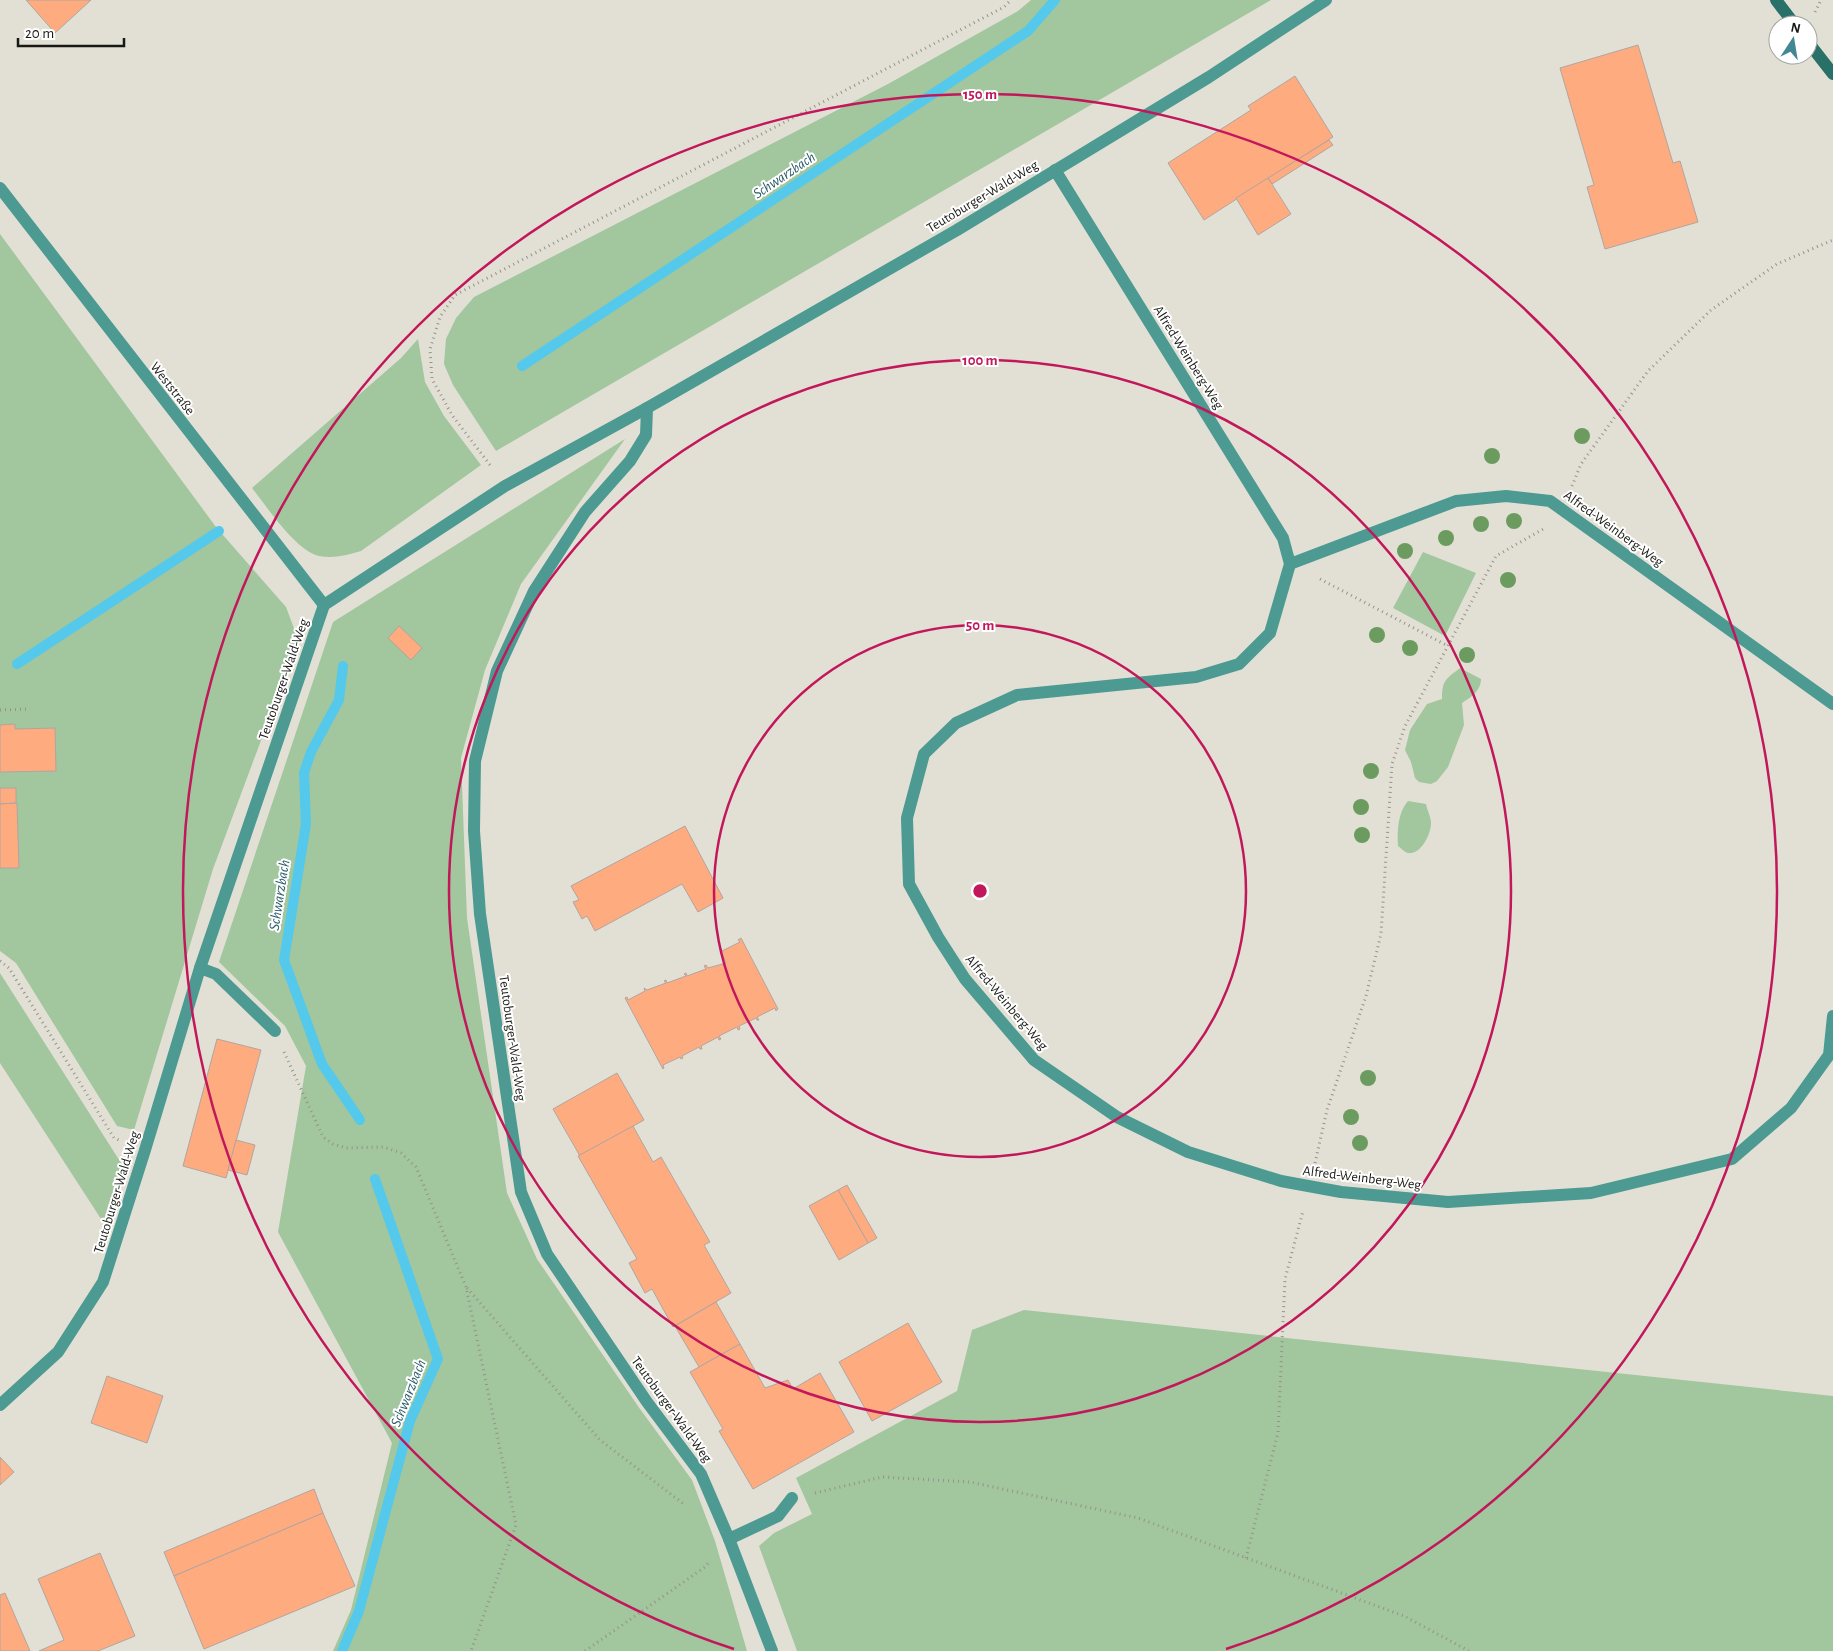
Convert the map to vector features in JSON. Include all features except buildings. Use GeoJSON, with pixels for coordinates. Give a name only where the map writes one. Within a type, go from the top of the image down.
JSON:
{"type":"FeatureCollection","features":[{"type":"Feature","properties":{"kind":"main road"},"geometry":{"type":"LineString","coordinates":[[1776,0],[1787,15]]}},
{"type":"Feature","properties":{"kind":"main road"},"geometry":{"type":"LineString","coordinates":[[1818,55],[1833,74]]}},
{"type":"Feature","properties":{"kind":"street","name":"Teutoburger-Wald-Weg"},"geometry":{"type":"LineString","coordinates":[[0,1405],[58,1352],[103,1282],[200,968],[324,605],[505,486],[647,408],[948,235],[1209,77],[1326,0]]}},
{"type":"Feature","properties":{"kind":"street","name":"Alfred-Weinberg-Weg"},"geometry":{"type":"LineString","coordinates":[[1055,170],[1283,538],[1290,564],[1270,633],[1239,664],[1196,677],[1017,695],[956,723],[924,754],[906,818],[909,884],[938,937],[965,980],[1034,1060],[1117,1118],[1188,1152],[1281,1181],[1341,1192],[1448,1202],[1590,1193],[1732,1159],[1791,1108],[1829,1056],[1833,1016]]}},
{"type":"Feature","properties":{"kind":"street","name":"Weststraße"},"geometry":{"type":"LineString","coordinates":[[0,188],[324,605]]}},
{"type":"Feature","properties":{"kind":"street","name":"Teutoburger-Wald-Weg"},"geometry":{"type":"LineString","coordinates":[[647,408],[646,435],[630,460],[585,512],[534,591],[497,671],[475,761],[474,831],[480,914],[521,1192],[547,1254],[647,1402],[701,1474],[729,1539],[772,1651]]}},
{"type":"Feature","properties":{"kind":"street","name":"Alfred-Weinberg-Weg"},"geometry":{"type":"LineString","coordinates":[[1290,564],[1456,501],[1506,496],[1550,501],[1833,704]]}},
{"type":"Feature","properties":{"kind":"street"},"geometry":{"type":"LineString","coordinates":[[200,968],[216,974],[275,1031]]}},
{"type":"Feature","properties":{"kind":"street"},"geometry":{"type":"LineString","coordinates":[[729,1539],[778,1516],[792,1498]]}},
{"type":"Feature","properties":{"kind":"path"},"geometry":{"type":"LineString","coordinates":[[505,486],[452,415],[432,379],[430,348],[440,317],[455,294],[1004,7],[1011,0]]}},
{"type":"Feature","properties":{"kind":"path"},"geometry":{"type":"LineString","coordinates":[[1246,1558],[1278,1433],[1285,1279],[1310,1186],[1327,1110],[1366,996],[1381,934],[1392,764],[1404,726],[1496,556],[1548,526],[1562,509],[1581,464],[1648,371],[1711,310],[1777,264],[1833,240]]}},
{"type":"Feature","properties":{"kind":"path"},"geometry":{"type":"LineString","coordinates":[[1290,564],[1448,646]]}},
{"type":"Feature","properties":{"kind":"path"},"geometry":{"type":"LineString","coordinates":[[0,710],[30,709]]}},
{"type":"Feature","properties":{"kind":"path"},"geometry":{"type":"LineString","coordinates":[[0,961],[9,968],[114,1138],[145,1150]]}},
{"type":"Feature","properties":{"kind":"path"},"geometry":{"type":"LineString","coordinates":[[275,1031],[323,1137],[333,1144],[346,1148],[384,1147],[401,1153],[416,1167],[466,1287],[516,1525],[471,1651]]}},
{"type":"Feature","properties":{"kind":"path"},"geometry":{"type":"LineString","coordinates":[[466,1287],[600,1440],[687,1506]]}},
{"type":"Feature","properties":{"kind":"path"},"geometry":{"type":"LineString","coordinates":[[792,1498],[882,1477],[970,1482],[1138,1518],[1404,1616],[1469,1651]]}},
{"type":"Feature","properties":{"kind":"path"},"geometry":{"type":"LineString","coordinates":[[585,1651],[705,1566],[729,1539]]}},
{"type":"Feature","properties":{"kind":"green space"},"geometry":{"type":"Polygon","coordinates":[[[1031,0],[1271,0],[496,451],[453,385],[444,364],[446,339],[456,318],[474,297],[888,84],[1018,11],[1031,0]]]}},
{"type":"Feature","properties":{"kind":"green space"},"geometry":{"type":"Polygon","coordinates":[[[0,234],[216,527],[286,607],[295,631],[297,644],[213,869],[134,1130],[117,1126],[16,963],[0,951],[0,234]]]}},
{"type":"Feature","properties":{"kind":"green space"},"geometry":{"type":"Polygon","coordinates":[[[418,339],[425,382],[444,416],[481,465],[361,551],[335,557],[319,556],[310,552],[291,537],[252,488],[401,358],[418,339]]]}},
{"type":"Feature","properties":{"kind":"green space"},"geometry":{"type":"Polygon","coordinates":[[[625,439],[521,584],[485,670],[461,758],[467,918],[507,1193],[537,1259],[640,1409],[692,1480],[715,1541],[747,1651],[333,1651],[351,1610],[392,1443],[278,1232],[306,1066],[285,1026],[219,962],[333,622],[625,439]]]}},
{"type":"Feature","properties":{"kind":"green space"},"geometry":{"type":"Polygon","coordinates":[[[1423,552],[1476,573],[1445,636],[1393,608],[1423,552]]]}},
{"type":"Feature","properties":{"kind":"green space"},"geometry":{"type":"Polygon","coordinates":[[[1460,668],[1481,679],[1481,683],[1475,693],[1462,703],[1464,725],[1448,767],[1437,781],[1431,784],[1419,782],[1415,778],[1411,762],[1405,750],[1410,730],[1427,704],[1442,699],[1446,680],[1460,668]]]}},
{"type":"Feature","properties":{"kind":"green space"},"geometry":{"type":"Polygon","coordinates":[[[1408,801],[1426,804],[1431,823],[1424,843],[1413,853],[1408,853],[1398,846],[1400,816],[1408,801]]]}},
{"type":"Feature","properties":{"kind":"green space"},"geometry":{"type":"Polygon","coordinates":[[[0,973],[123,1166],[103,1222],[0,1063],[0,973]]]}},
{"type":"Feature","properties":{"kind":"green space"},"geometry":{"type":"Polygon","coordinates":[[[1024,1310],[1833,1396],[1833,1651],[797,1651],[759,1546],[774,1533],[812,1514],[796,1478],[957,1391],[972,1330],[1024,1310]]]}},
{"type":"Feature","properties":{"kind":"waterway","name":"Schwarzbach"},"geometry":{"type":"LineString","coordinates":[[522,366],[1028,31],[1055,0]]}},
{"type":"Feature","properties":{"kind":"waterway"},"geometry":{"type":"LineString","coordinates":[[17,664],[219,531]]}},
{"type":"Feature","properties":{"kind":"waterway","name":"Schwarzbach"},"geometry":{"type":"LineString","coordinates":[[343,666],[339,700],[311,752],[304,773],[306,824],[284,960],[322,1064],[360,1120]]}},
{"type":"Feature","properties":{"kind":"waterway","name":"Schwarzbach"},"geometry":{"type":"LineString","coordinates":[[342,1651],[359,1611],[410,1421],[438,1359],[375,1179]]}}]}
